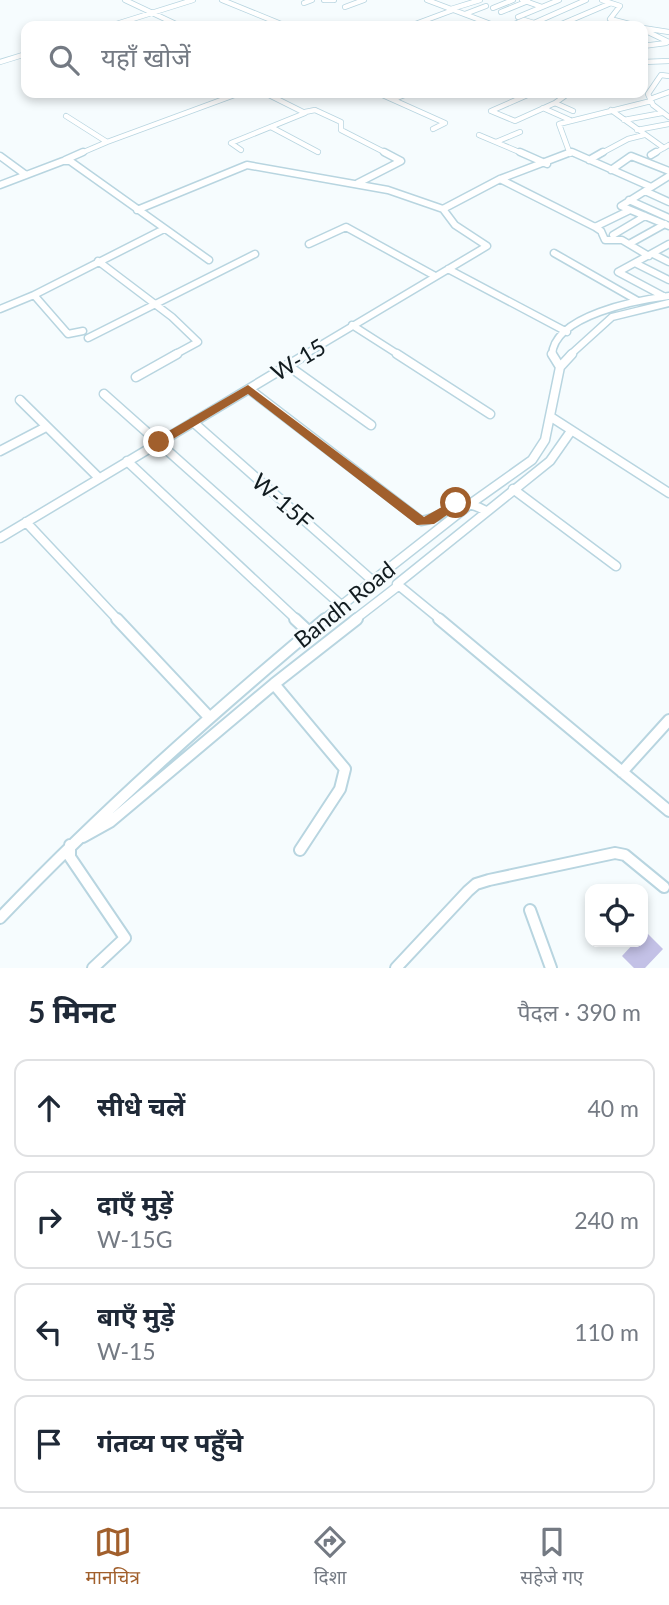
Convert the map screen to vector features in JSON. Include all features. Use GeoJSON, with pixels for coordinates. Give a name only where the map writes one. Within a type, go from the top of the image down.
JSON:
{"type":"FeatureCollection","features":[{"type":"Feature","properties":{"kind":"street"},"geometry":{"type":"LineString","coordinates":[[125,0],[169,21]]}},
{"type":"Feature","properties":{"kind":"street"},"geometry":{"type":"LineString","coordinates":[[126,21],[193,0]]}},
{"type":"Feature","properties":{"kind":"street"},"geometry":{"type":"LineString","coordinates":[[222,0],[274,21]]}},
{"type":"Feature","properties":{"kind":"street"},"geometry":{"type":"LineString","coordinates":[[229,2],[236,0]]}},
{"type":"Feature","properties":{"kind":"street"},"geometry":{"type":"LineString","coordinates":[[304,3],[312,0]]}},
{"type":"Feature","properties":{"kind":"street"},"geometry":{"type":"LineString","coordinates":[[324,0],[334,0]]}},
{"type":"Feature","properties":{"kind":"street"},"geometry":{"type":"LineString","coordinates":[[345,7],[362,0]]}},
{"type":"Feature","properties":{"kind":"street"},"geometry":{"type":"LineString","coordinates":[[427,0],[483,21]]}},
{"type":"Feature","properties":{"kind":"street"},"geometry":{"type":"LineString","coordinates":[[422,21],[480,0]]}},
{"type":"Feature","properties":{"kind":"street"},"geometry":{"type":"LineString","coordinates":[[493,8],[513,0]]}},
{"type":"Feature","properties":{"kind":"street"},"geometry":{"type":"LineString","coordinates":[[518,17],[559,0]]}},
{"type":"Feature","properties":{"kind":"street"},"geometry":{"type":"LineString","coordinates":[[539,21],[586,0]]}},
{"type":"Feature","properties":{"kind":"street"},"geometry":{"type":"LineString","coordinates":[[602,0],[620,6],[610,19],[618,21]]}},
{"type":"Feature","properties":{"kind":"street"},"geometry":{"type":"LineString","coordinates":[[502,12],[526,1],[559,13]]}},
{"type":"Feature","properties":{"kind":"street"},"geometry":{"type":"LineString","coordinates":[[568,21],[611,3]]}},
{"type":"Feature","properties":{"kind":"street"},"geometry":{"type":"LineString","coordinates":[[465,14],[486,6]]}},
{"type":"Feature","properties":{"kind":"street"},"geometry":{"type":"LineString","coordinates":[[573,19],[580,21]]}},
{"type":"Feature","properties":{"kind":"street"},"geometry":{"type":"LineString","coordinates":[[648,29],[659,28],[669,32]]}},
{"type":"Feature","properties":{"kind":"street"},"geometry":{"type":"LineString","coordinates":[[652,30],[648,32],[669,42]]}},
{"type":"Feature","properties":{"kind":"street"},"geometry":{"type":"LineString","coordinates":[[648,45],[669,42]]}},
{"type":"Feature","properties":{"kind":"street"},"geometry":{"type":"LineString","coordinates":[[0,56],[7,60]]}},
{"type":"Feature","properties":{"kind":"street"},"geometry":{"type":"LineString","coordinates":[[0,62],[21,56]]}},
{"type":"Feature","properties":{"kind":"street"},"geometry":{"type":"LineString","coordinates":[[648,62],[666,61],[669,67],[649,92],[650,100],[669,117]]}},
{"type":"Feature","properties":{"kind":"street"},"geometry":{"type":"LineString","coordinates":[[662,75],[669,76]]}},
{"type":"Feature","properties":{"kind":"street"},"geometry":{"type":"LineString","coordinates":[[651,187],[571,152],[559,125],[650,100],[669,92]]}},
{"type":"Feature","properties":{"kind":"street"},"geometry":{"type":"LineString","coordinates":[[0,185],[226,98]]}},
{"type":"Feature","properties":{"kind":"street"},"geometry":{"type":"LineString","coordinates":[[276,98],[305,112]]}},
{"type":"Feature","properties":{"kind":"street"},"geometry":{"type":"LineString","coordinates":[[521,98],[491,111],[515,121],[562,98]]}},
{"type":"Feature","properties":{"kind":"street"},"geometry":{"type":"LineString","coordinates":[[394,99],[445,123],[433,129]]}},
{"type":"Feature","properties":{"kind":"street"},"geometry":{"type":"LineString","coordinates":[[555,103],[573,111]]}},
{"type":"Feature","properties":{"kind":"street"},"geometry":{"type":"LineString","coordinates":[[543,108],[570,120]]}},
{"type":"Feature","properties":{"kind":"street"},"geometry":{"type":"LineString","coordinates":[[242,150],[231,143],[315,110],[341,122],[341,130],[401,160],[358,184]]}},
{"type":"Feature","properties":{"kind":"street"},"geometry":{"type":"LineString","coordinates":[[611,110],[666,147]]}},
{"type":"Feature","properties":{"kind":"street"},"geometry":{"type":"LineString","coordinates":[[624,120],[662,113]]}},
{"type":"Feature","properties":{"kind":"street"},"geometry":{"type":"LineString","coordinates":[[66,116],[107,142]]}},
{"type":"Feature","properties":{"kind":"street"},"geometry":{"type":"LineString","coordinates":[[638,130],[669,124]]}},
{"type":"Feature","properties":{"kind":"street"},"geometry":{"type":"LineString","coordinates":[[271,127],[318,152]]}},
{"type":"Feature","properties":{"kind":"street"},"geometry":{"type":"LineString","coordinates":[[496,142],[520,131]]}},
{"type":"Feature","properties":{"kind":"street"},"geometry":{"type":"LineString","coordinates":[[479,135],[547,164]]}},
{"type":"Feature","properties":{"kind":"street"},"geometry":{"type":"LineString","coordinates":[[589,160],[628,139],[645,135]]}},
{"type":"Feature","properties":{"kind":"street"},"geometry":{"type":"LineString","coordinates":[[651,155],[666,147]]}},
{"type":"Feature","properties":{"kind":"street"},"geometry":{"type":"LineString","coordinates":[[137,211],[247,165],[394,191],[443,209],[499,179],[547,164],[571,152]]}},
{"type":"Feature","properties":{"kind":"street"},"geometry":{"type":"LineString","coordinates":[[0,156],[26,175]]}},
{"type":"Feature","properties":{"kind":"street"},"geometry":{"type":"LineString","coordinates":[[611,170],[631,156],[669,171]]}},
{"type":"Feature","properties":{"kind":"street"},"geometry":{"type":"LineString","coordinates":[[65,160],[209,260]]}},
{"type":"Feature","properties":{"kind":"street"},"geometry":{"type":"LineString","coordinates":[[668,222],[621,206],[669,176]]}},
{"type":"Feature","properties":{"kind":"street"},"geometry":{"type":"LineString","coordinates":[[499,179],[601,231],[605,240],[621,239],[669,262]]}},
{"type":"Feature","properties":{"kind":"street"},"geometry":{"type":"LineString","coordinates":[[659,183],[669,188]]}},
{"type":"Feature","properties":{"kind":"street"},"geometry":{"type":"LineString","coordinates":[[645,191],[669,201]]}},
{"type":"Feature","properties":{"kind":"street"},"geometry":{"type":"LineString","coordinates":[[629,200],[668,222]]}},
{"type":"Feature","properties":{"kind":"street","name":"W-15"},"geometry":{"type":"LineString","coordinates":[[0,538],[487,245],[455,225],[443,209]]}},
{"type":"Feature","properties":{"kind":"street"},"geometry":{"type":"LineString","coordinates":[[595,228],[630,209]]}},
{"type":"Feature","properties":{"kind":"street"},"geometry":{"type":"LineString","coordinates":[[613,235],[645,216]]}},
{"type":"Feature","properties":{"kind":"street"},"geometry":{"type":"LineString","coordinates":[[629,244],[668,222]]}},
{"type":"Feature","properties":{"kind":"street"},"geometry":{"type":"LineString","coordinates":[[309,244],[346,227],[435,276]]}},
{"type":"Feature","properties":{"kind":"street"},"geometry":{"type":"LineString","coordinates":[[0,309],[34,295],[164,229]]}},
{"type":"Feature","properties":{"kind":"street"},"geometry":{"type":"LineString","coordinates":[[667,298],[618,272],[669,244]]}},
{"type":"Feature","properties":{"kind":"street"},"geometry":{"type":"LineString","coordinates":[[554,253],[638,301]]}},
{"type":"Feature","properties":{"kind":"street"},"geometry":{"type":"LineString","coordinates":[[34,295],[68,334],[86,335],[156,304],[255,254]]}},
{"type":"Feature","properties":{"kind":"street"},"geometry":{"type":"LineString","coordinates":[[98,261],[156,304],[198,342],[136,377]]}},
{"type":"Feature","properties":{"kind":"street"},"geometry":{"type":"LineString","coordinates":[[635,263],[669,280]]}},
{"type":"Feature","properties":{"kind":"street"},"geometry":{"type":"LineString","coordinates":[[448,269],[567,332]]}},
{"type":"Feature","properties":{"kind":"street"},"geometry":{"type":"LineString","coordinates":[[560,367],[552,351],[555,343],[596,313],[638,301],[667,298]]}},
{"type":"Feature","properties":{"kind":"street","name":"Bandh Road"},"geometry":{"type":"LineString","coordinates":[[0,918],[70,844],[209,717],[341,605],[473,502],[532,460],[545,440],[551,417],[555,380],[560,367],[584,340],[612,317],[667,298]]}},
{"type":"Feature","properties":{"kind":"street"},"geometry":{"type":"LineString","coordinates":[[352,325],[490,414]]}},
{"type":"Feature","properties":{"kind":"street"},"geometry":{"type":"LineString","coordinates":[[287,365],[371,425]]}},
{"type":"Feature","properties":{"kind":"street"},"geometry":{"type":"LineString","coordinates":[[248,389],[421,522],[430,521],[457,502],[473,502],[485,511]]}},
{"type":"Feature","properties":{"kind":"street"},"geometry":{"type":"LineString","coordinates":[[104,394],[341,605]]}},
{"type":"Feature","properties":{"kind":"street"},"geometry":{"type":"LineString","coordinates":[[20,400],[99,478]]}},
{"type":"Feature","properties":{"kind":"street"},"geometry":{"type":"LineString","coordinates":[[551,417],[669,493]]}},
{"type":"Feature","properties":{"kind":"street","name":"W-15F"},"geometry":{"type":"LineString","coordinates":[[192,422],[373,581]]}},
{"type":"Feature","properties":{"kind":"street"},"geometry":{"type":"LineString","coordinates":[[0,452],[46,427]]}},
{"type":"Feature","properties":{"kind":"street"},"geometry":{"type":"LineString","coordinates":[[93,968],[125,938],[70,856],[70,844],[110,822],[274,684],[398,586],[400,580],[550,461],[572,431]]}},
{"type":"Feature","properties":{"kind":"street"},"geometry":{"type":"LineString","coordinates":[[127,461],[309,632]]}},
{"type":"Feature","properties":{"kind":"street"},"geometry":{"type":"LineString","coordinates":[[513,489],[616,566]]}},
{"type":"Feature","properties":{"kind":"street"},"geometry":{"type":"LineString","coordinates":[[26,522],[209,717]]}},
{"type":"Feature","properties":{"kind":"street"},"geometry":{"type":"LineString","coordinates":[[398,586],[669,811]]}},
{"type":"Feature","properties":{"kind":"street"},"geometry":{"type":"LineString","coordinates":[[274,684],[345,769],[340,789],[300,850]]}},
{"type":"Feature","properties":{"kind":"street"},"geometry":{"type":"LineString","coordinates":[[622,772],[669,720]]}},
{"type":"Feature","properties":{"kind":"street"},"geometry":{"type":"LineString","coordinates":[[396,968],[468,891],[476,884],[489,880],[615,853],[625,855],[664,887]]}},
{"type":"Feature","properties":{"kind":"street"},"geometry":{"type":"LineString","coordinates":[[530,910],[551,968]]}},
{"type":"Feature","properties":{"kind":"water"},"geometry":{"type":"Polygon","coordinates":[[[648,934],[663,949],[645,968],[634,968],[622,956],[630,947],[648,947],[648,934]]]}},
{"type":"Feature","properties":{"kind":"route"},"geometry":{"type":"LineString","coordinates":[[159,442],[248,389],[421,522],[430,521],[456,503]]}}]}
